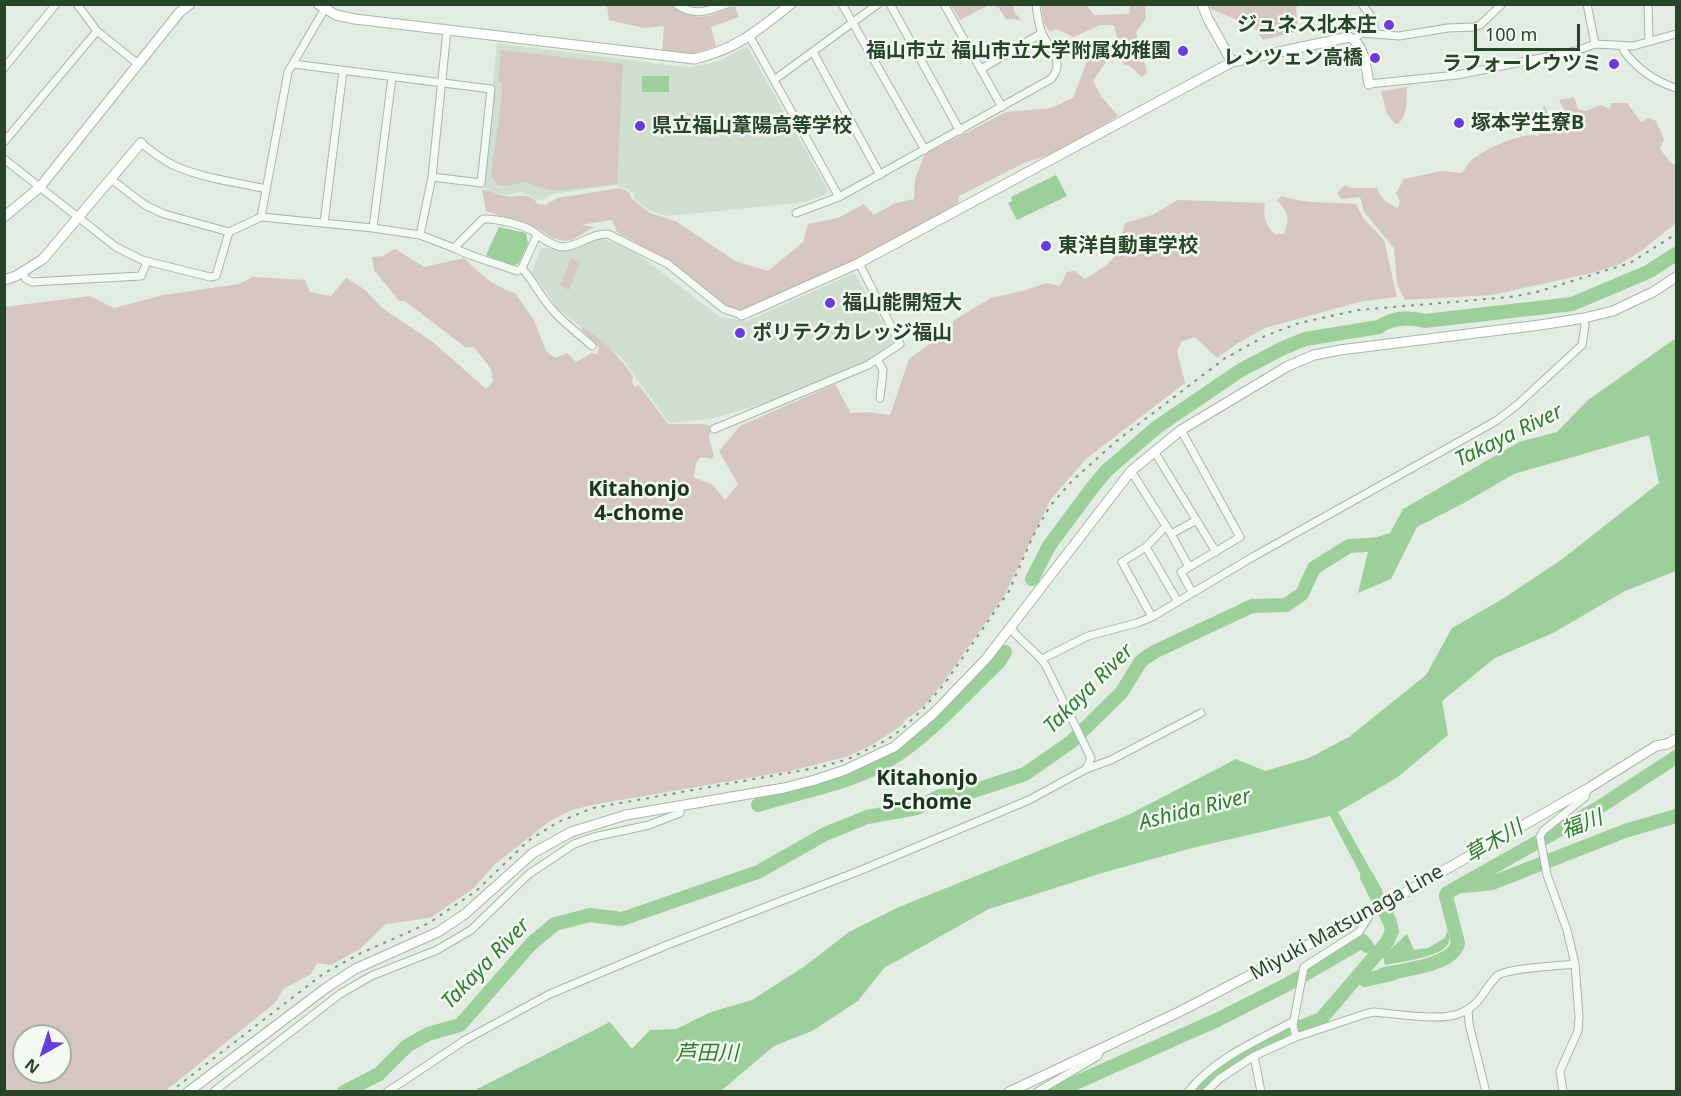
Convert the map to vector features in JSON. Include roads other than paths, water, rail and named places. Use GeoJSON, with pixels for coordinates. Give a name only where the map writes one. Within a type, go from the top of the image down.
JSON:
{"type":"FeatureCollection","features":[{"type":"Feature","properties":{"kind":"street"},"geometry":{"type":"LineString","coordinates":[[4,68],[56,4]]}},
{"type":"Feature","properties":{"kind":"street"},"geometry":{"type":"LineString","coordinates":[[77,4],[97,31],[138,64]]}},
{"type":"Feature","properties":{"kind":"street"},"geometry":{"type":"LineString","coordinates":[[4,217],[40,187],[179,13],[190,4]]}},
{"type":"Feature","properties":{"kind":"street"},"geometry":{"type":"LineString","coordinates":[[676,4],[681,8],[700,13],[727,4]]}},
{"type":"Feature","properties":{"kind":"street"},"geometry":{"type":"LineString","coordinates":[[261,218],[288,72],[321,7],[336,15],[354,19],[686,59],[729,49],[750,37],[790,4]]}},
{"type":"Feature","properties":{"kind":"street"},"geometry":{"type":"LineString","coordinates":[[842,4],[925,150]]}},
{"type":"Feature","properties":{"kind":"street"},"geometry":{"type":"LineString","coordinates":[[774,80],[854,24],[878,4]]}},
{"type":"Feature","properties":{"kind":"street"},"geometry":{"type":"LineString","coordinates":[[890,4],[960,131]]}},
{"type":"Feature","properties":{"kind":"street"},"geometry":{"type":"LineString","coordinates":[[944,4],[1002,107]]}},
{"type":"Feature","properties":{"kind":"street"},"geometry":{"type":"LineString","coordinates":[[796,213],[839,197],[1051,79],[1057,72],[1058,64],[1042,33],[1036,4]]}},
{"type":"Feature","properties":{"kind":"street"},"geometry":{"type":"LineString","coordinates":[[1202,4],[1232,62]]}},
{"type":"Feature","properties":{"kind":"street"},"geometry":{"type":"LineString","coordinates":[[1362,4],[1373,20],[1375,33]]}},
{"type":"Feature","properties":{"kind":"street"},"geometry":{"type":"LineString","coordinates":[[1355,39],[1361,33],[1399,36],[1462,26],[1474,27],[1480,25],[1502,4]]}},
{"type":"Feature","properties":{"kind":"street"},"geometry":{"type":"LineString","coordinates":[[1587,4],[1595,44]]}},
{"type":"Feature","properties":{"kind":"street"},"geometry":{"type":"LineString","coordinates":[[1648,4],[1649,40]]}},
{"type":"Feature","properties":{"kind":"street"},"geometry":{"type":"LineString","coordinates":[[420,235],[432,177],[447,30]]}},
{"type":"Feature","properties":{"kind":"street"},"geometry":{"type":"LineString","coordinates":[[4,142],[97,31]]}},
{"type":"Feature","properties":{"kind":"street"},"geometry":{"type":"LineString","coordinates":[[981,69],[1042,33]]}},
{"type":"Feature","properties":{"kind":"street"},"geometry":{"type":"LineString","coordinates":[[454,248],[483,219],[492,218],[532,230],[549,242],[564,247],[581,242],[598,233],[608,234],[668,264],[724,309],[742,315],[859,263],[1232,62],[1349,37],[1355,39],[1364,59],[1369,84],[1457,75],[1576,51],[1595,44],[1633,46],[1677,34]]}},
{"type":"Feature","properties":{"kind":"street"},"geometry":{"type":"LineString","coordinates":[[750,37],[839,197]]}},
{"type":"Feature","properties":{"kind":"street"},"geometry":{"type":"LineString","coordinates":[[1624,46],[1623,51],[1647,76],[1677,88]]}},
{"type":"Feature","properties":{"kind":"street"},"geometry":{"type":"LineString","coordinates":[[813,52],[880,175]]}},
{"type":"Feature","properties":{"kind":"street"},"geometry":{"type":"LineString","coordinates":[[293,64],[491,89],[481,183],[432,177]]}},
{"type":"Feature","properties":{"kind":"street"},"geometry":{"type":"LineString","coordinates":[[324,223],[343,71]]}},
{"type":"Feature","properties":{"kind":"street"},"geometry":{"type":"LineString","coordinates":[[373,228],[392,77]]}},
{"type":"Feature","properties":{"kind":"street"},"geometry":{"type":"LineString","coordinates":[[4,280],[22,273],[43,259],[141,142],[162,159],[175,165],[200,174],[266,189]]}},
{"type":"Feature","properties":{"kind":"street"},"geometry":{"type":"LineString","coordinates":[[4,159],[116,247],[147,262],[210,277],[216,276],[229,232]]}},
{"type":"Feature","properties":{"kind":"street"},"geometry":{"type":"LineString","coordinates":[[111,179],[145,205],[164,214],[229,232],[261,218],[373,228],[420,235],[472,257],[490,260],[517,271],[522,268],[537,235]]}},
{"type":"Feature","properties":{"kind":"street"},"geometry":{"type":"LineString","coordinates":[[22,273],[32,282],[141,276],[147,262]]}},
{"type":"Feature","properties":{"kind":"street"},"geometry":{"type":"LineString","coordinates":[[714,429],[868,364],[900,344],[859,263]]}},
{"type":"Feature","properties":{"kind":"street"},"geometry":{"type":"LineString","coordinates":[[522,268],[564,323],[592,346]]}},
{"type":"Feature","properties":{"kind":"street"},"geometry":{"type":"LineString","coordinates":[[188,1092],[326,988],[355,969],[438,932],[465,914],[533,853],[554,841],[590,825],[626,815],[784,788],[815,780],[845,770],[894,747],[934,712],[986,659],[1131,471],[1181,430],[1288,366],[1314,355],[1340,350],[1584,318],[1613,310],[1653,292],[1677,277]]}},
{"type":"Feature","properties":{"kind":"street"},"geometry":{"type":"LineString","coordinates":[[1044,662],[1088,636],[1152,617],[1192,592],[1496,421],[1517,405],[1582,345],[1584,318]]}},
{"type":"Feature","properties":{"kind":"street"},"geometry":{"type":"LineString","coordinates":[[877,359],[883,370],[880,398]]}},
{"type":"Feature","properties":{"kind":"street"},"geometry":{"type":"LineString","coordinates":[[1181,430],[1240,537],[1181,572],[1192,592]]}},
{"type":"Feature","properties":{"kind":"street"},"geometry":{"type":"LineString","coordinates":[[1154,451],[1216,552]]}},
{"type":"Feature","properties":{"kind":"street"},"geometry":{"type":"LineString","coordinates":[[1131,471],[1189,567]]}},
{"type":"Feature","properties":{"kind":"street"},"geometry":{"type":"LineString","coordinates":[[1171,534],[1195,521]]}},
{"type":"Feature","properties":{"kind":"street"},"geometry":{"type":"LineString","coordinates":[[1152,617],[1122,562],[1146,547],[1164,527]]}},
{"type":"Feature","properties":{"kind":"street"},"geometry":{"type":"LineString","coordinates":[[1146,547],[1178,602]]}},
{"type":"Feature","properties":{"kind":"street"},"geometry":{"type":"LineString","coordinates":[[1011,628],[1016,636],[1044,662],[1091,758],[1086,769]]}},
{"type":"Feature","properties":{"kind":"street"},"geometry":{"type":"LineString","coordinates":[[387,1092],[465,1040],[550,994],[667,945],[859,871],[1029,800],[1086,769],[1111,760],[1201,713]]}},
{"type":"Feature","properties":{"kind":"street"},"geometry":{"type":"LineString","coordinates":[[1656,746],[1677,732]]}},
{"type":"Feature","properties":{"kind":"street","name":"Miyuki Matsunaga Line"},"geometry":{"type":"LineString","coordinates":[[1009,1092],[1181,1011],[1371,912],[1587,789],[1656,746],[1677,739]]}},
{"type":"Feature","properties":{"kind":"street"},"geometry":{"type":"LineString","coordinates":[[1563,1092],[1560,1071],[1578,1031],[1575,964],[1568,930],[1547,875],[1540,839],[1543,831],[1585,796],[1587,789]]}},
{"type":"Feature","properties":{"kind":"street"},"geometry":{"type":"LineString","coordinates":[[213,1092],[340,994],[371,976],[437,950],[471,930],[529,874],[574,844],[594,837],[649,825],[680,813],[680,805]]}},
{"type":"Feature","properties":{"kind":"street"},"geometry":{"type":"LineString","coordinates":[[1296,1036],[1293,1023],[1304,967],[1359,932],[1371,912]]}},
{"type":"Feature","properties":{"kind":"street"},"geometry":{"type":"LineString","coordinates":[[1188,1092],[1215,1074],[1296,1036],[1374,1012],[1457,1015],[1478,1004],[1498,975],[1509,971],[1575,964]]}},
{"type":"Feature","properties":{"kind":"street"},"geometry":{"type":"LineString","coordinates":[[1468,1009],[1469,1024],[1486,1092]]}},
{"type":"Feature","properties":{"kind":"street"},"geometry":{"type":"LineString","coordinates":[[1206,1092],[1215,1074],[1234,1052],[1293,1023]]}},
{"type":"Feature","properties":{"kind":"street"},"geometry":{"type":"LineString","coordinates":[[1037,1092],[1098,1056],[1101,1048]]}},
{"type":"Feature","properties":{"kind":"street"},"geometry":{"type":"LineString","coordinates":[[1254,1056],[1261,1092]]}},
{"type":"Feature","properties":{"kind":"water"},"geometry":{"type":"Polygon","coordinates":[[[642,76],[669,76],[669,92],[642,92],[642,76]]]}},
{"type":"Feature","properties":{"kind":"water"},"geometry":{"type":"Polygon","coordinates":[[[1056,175],[1067,196],[1017,220],[1008,203],[1012,201],[1011,197],[1056,175]]]}},
{"type":"Feature","properties":{"kind":"water"},"geometry":{"type":"Polygon","coordinates":[[[499,227],[526,233],[528,243],[519,263],[511,267],[486,255],[499,227]]]}},
{"type":"Feature","properties":{"kind":"water","name":"芦田川"},"geometry":{"type":"Polygon","coordinates":[[[1676,338],[1676,571],[1625,591],[1553,633],[1495,658],[1442,701],[1448,735],[1398,777],[1338,812],[1382,890],[1372,896],[1330,816],[1192,848],[1102,873],[989,909],[884,968],[858,1001],[812,1031],[774,1046],[721,1091],[473,1091],[610,1022],[632,1049],[650,1030],[676,1029],[711,1012],[752,1000],[805,966],[849,932],[899,907],[1128,815],[1236,759],[1265,771],[1309,758],[1349,737],[1426,675],[1452,628],[1504,598],[1561,560],[1659,483],[1649,435],[1514,474],[1417,527],[1391,579],[1358,593],[1371,539],[1390,533],[1403,509],[1519,442],[1557,432],[1588,400],[1676,338]]]}},
{"type":"Feature","properties":{"kind":"water"},"geometry":{"type":"Polygon","coordinates":[[[1447,931],[1449,940],[1447,946],[1441,951],[1422,958],[1385,965],[1383,956],[1407,934],[1414,950],[1428,948],[1445,938],[1447,931]]]}},
{"type":"Feature","properties":{"kind":"waterway"},"geometry":{"type":"LineString","coordinates":[[1032,579],[1049,546],[1106,471],[1157,427],[1241,370],[1281,349],[1305,339],[1379,327],[1390,321],[1401,319],[1425,321],[1572,304],[1648,272],[1676,254]]}},
{"type":"Feature","properties":{"kind":"waterway","name":"Takaya River"},"geometry":{"type":"LineString","coordinates":[[344,1092],[379,1074],[407,1046],[428,1034],[460,1025],[531,944],[555,924],[590,915],[622,919],[758,872],[825,834],[867,817],[917,808],[940,796],[961,795],[1025,774],[1071,742],[1121,693],[1141,661],[1154,652],[1252,606],[1286,605],[1302,594],[1314,568],[1349,546],[1386,542]]}},
{"type":"Feature","properties":{"kind":"waterway"},"geometry":{"type":"LineString","coordinates":[[758,805],[846,780],[891,759],[940,720],[999,662],[1005,652]]}},
{"type":"Feature","properties":{"kind":"waterway","name":"草木川"},"geometry":{"type":"LineString","coordinates":[[1384,974],[1427,965],[1447,957],[1454,950],[1458,943],[1447,893],[1598,808],[1676,757]]}},
{"type":"Feature","properties":{"kind":"waterway","name":"福川"},"geometry":{"type":"LineString","coordinates":[[1465,886],[1492,883],[1625,831],[1676,816]]}},
{"type":"Feature","properties":{"kind":"waterway","name":"草木川"},"geometry":{"type":"LineString","coordinates":[[1196,1092],[1227,1064],[1270,1039],[1321,1019],[1387,942],[1392,931],[1390,922],[1367,877]]}},
{"type":"Feature","properties":{"kind":"waterway"},"geometry":{"type":"LineString","coordinates":[[1055,1092],[1217,1020],[1288,984],[1363,941],[1367,946]]}},
{"type":"Feature","properties":{"kind":"waterway","name":"福川"},"geometry":{"type":"LineString","coordinates":[[1365,980],[1392,974]]}},
{"type":"Feature","properties":{"kind":"railway"},"geometry":{"type":"LineString","coordinates":[[170,1092],[323,974],[359,954],[429,923],[476,891],[528,841],[558,822],[593,808],[821,767],[848,759],[887,740],[923,709],[945,683],[1009,591],[1033,536],[1050,506],[1072,481],[1119,439],[1224,359],[1265,336],[1299,323],[1359,310],[1510,297],[1537,292],[1630,263],[1676,234]]}},
{"type":"Feature","properties":{"kind":"place","name":"ジュネス北本庄"},"geometry":{"type":"Point","coordinates":[1389,25]}},
{"type":"Feature","properties":{"kind":"place","name":"福山市立 福山市立大学附属幼稚園"},"geometry":{"type":"Point","coordinates":[1183,51]}},
{"type":"Feature","properties":{"kind":"place","name":"レンツェン高橋"},"geometry":{"type":"Point","coordinates":[1375,58]}},
{"type":"Feature","properties":{"kind":"place","name":"ラフォーレウツミ"},"geometry":{"type":"Point","coordinates":[1614,64]}},
{"type":"Feature","properties":{"kind":"place","name":"塚本学生寮B"},"geometry":{"type":"Point","coordinates":[1459,123]}},
{"type":"Feature","properties":{"kind":"place","name":"県立福山葦陽高等学校"},"geometry":{"type":"Point","coordinates":[640,126]}},
{"type":"Feature","properties":{"kind":"place","name":"東洋自動車学校"},"geometry":{"type":"Point","coordinates":[1046,246]}},
{"type":"Feature","properties":{"kind":"place","name":"福山能開短大"},"geometry":{"type":"Point","coordinates":[830,303]}},
{"type":"Feature","properties":{"kind":"place","name":"ポリテクカレッジ福山"},"geometry":{"type":"Point","coordinates":[740,333]}},
{"type":"Feature","properties":{"kind":"district","name":"Kitahonjo 4-chome"},"geometry":{"type":"Point","coordinates":[639,502]}},
{"type":"Feature","properties":{"kind":"district","name":"Kitahonjo 5-chome"},"geometry":{"type":"Point","coordinates":[927,791]}},
{"type":"Feature","properties":{"kind":"water label","name":"Ashida River"},"geometry":{"type":"Point","coordinates":[1195,810]}}]}
